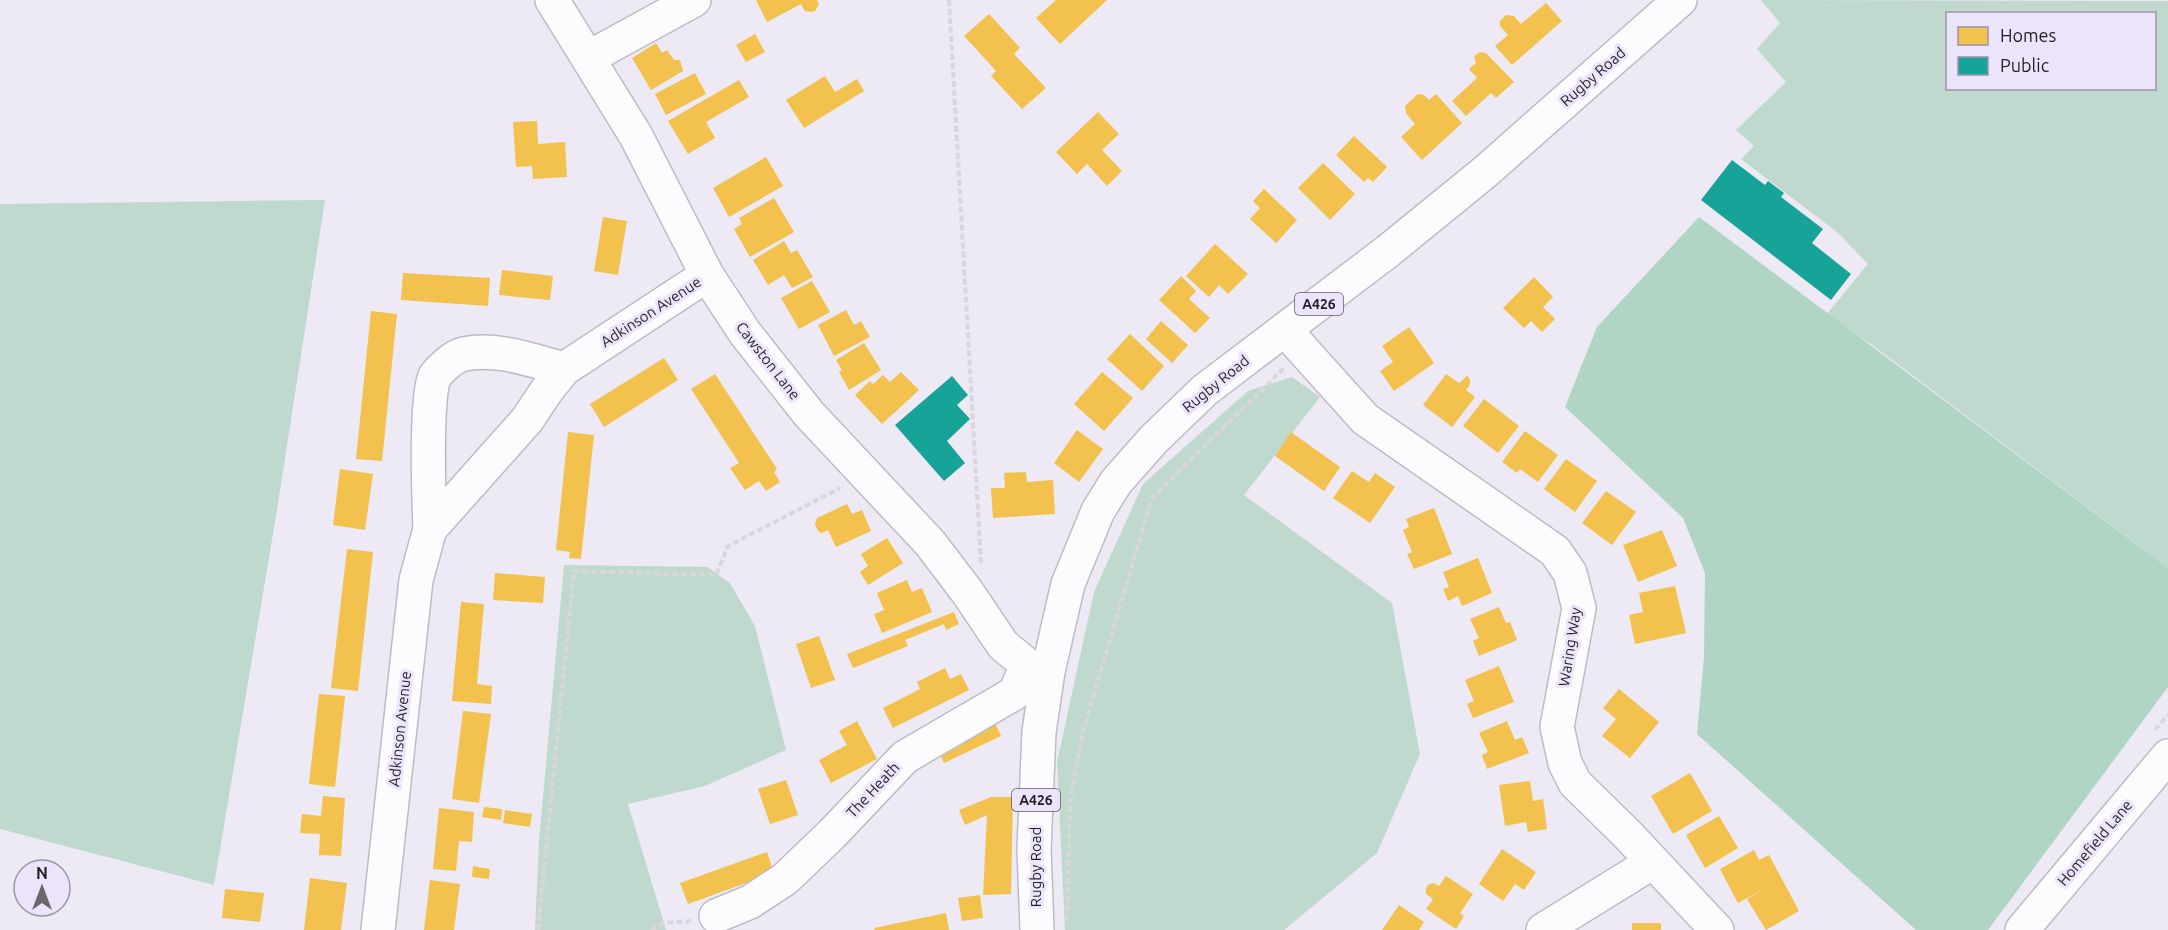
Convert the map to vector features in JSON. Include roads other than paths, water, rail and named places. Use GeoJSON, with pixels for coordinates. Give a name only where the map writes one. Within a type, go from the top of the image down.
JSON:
{"type":"FeatureCollection","features":[{"type":"Feature","properties":{"kind":"street","name":"Cawston Lane"},"geometry":{"type":"LineString","coordinates":[[552,0],[636,136],[707,275],[745,333],[809,414],[930,543],[968,592],[1003,645],[1037,668]]}},
{"type":"Feature","properties":{"kind":"street"},"geometry":{"type":"LineString","coordinates":[[588,58],[694,0]]}},
{"type":"Feature","properties":{"kind":"street","name":"Rugby Road"},"geometry":{"type":"LineString","coordinates":[[1037,930],[1034,849],[1039,732],[1037,668],[1098,511],[1116,483],[1154,439],[1205,390],[1294,340],[1680,0]]}},
{"type":"Feature","properties":{"kind":"street","name":"Adkinson Avenue"},"geometry":{"type":"LineString","coordinates":[[430,529],[526,420],[564,369],[707,275]]}},
{"type":"Feature","properties":{"kind":"street","name":"Waring Way"},"geometry":{"type":"LineString","coordinates":[[1294,340],[1365,419],[1555,550],[1570,573],[1579,608],[1557,727],[1565,763],[1575,783],[1718,930]]}},
{"type":"Feature","properties":{"kind":"street","name":"Adkinson Avenue"},"geometry":{"type":"LineString","coordinates":[[378,930],[416,580],[430,529],[430,414],[434,378],[448,363],[463,354],[497,353],[564,369]]}},
{"type":"Feature","properties":{"kind":"street","name":"The Heath"},"geometry":{"type":"LineString","coordinates":[[716,916],[750,902],[784,879],[832,834],[905,757],[1015,693],[1037,668]]}},
{"type":"Feature","properties":{"kind":"street","name":"Homefield Lane"},"geometry":{"type":"LineString","coordinates":[[2022,930],[2168,756]]}},
{"type":"Feature","properties":{"kind":"street"},"geometry":{"type":"LineString","coordinates":[[1543,930],[1653,862]]}}]}
